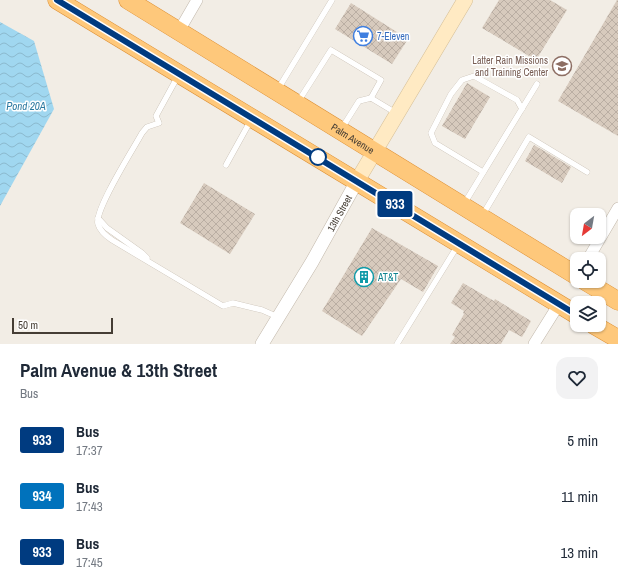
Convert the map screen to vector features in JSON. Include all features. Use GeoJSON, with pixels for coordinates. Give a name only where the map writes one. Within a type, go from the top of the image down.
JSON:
{"type":"FeatureCollection","features":[{"type":"Feature","properties":{"kind":"highway"},"geometry":{"type":"LineString","coordinates":[[57,0],[358,181],[570,311]]}},
{"type":"Feature","properties":{"kind":"highway","name":"Palm Avenue"},"geometry":{"type":"LineString","coordinates":[[132,1],[570,272]]}},
{"type":"Feature","properties":{"kind":"highway"},"geometry":{"type":"LineString","coordinates":[[597,288],[618,301]]}},
{"type":"Feature","properties":{"kind":"highway"},"geometry":{"type":"LineString","coordinates":[[606,332],[618,339]]}},
{"type":"Feature","properties":{"kind":"main road","name":"13th Street"},"geometry":{"type":"LineString","coordinates":[[358,181],[465,0]]}},
{"type":"Feature","properties":{"kind":"street"},"geometry":{"type":"LineString","coordinates":[[179,31],[197,0]]}},
{"type":"Feature","properties":{"kind":"street","name":"13th Street"},"geometry":{"type":"LineString","coordinates":[[262,344],[358,181]]}},
{"type":"Feature","properties":{"kind":"street"},"geometry":{"type":"LineString","coordinates":[[592,252],[618,208]]}},
{"type":"Feature","properties":{"kind":"street"},"geometry":{"type":"LineString","coordinates":[[534,344],[558,304]]}},
{"type":"Feature","properties":{"kind":"lane"},"geometry":{"type":"LineString","coordinates":[[277,92],[332,0]]}},
{"type":"Feature","properties":{"kind":"lane"},"geometry":{"type":"LineString","coordinates":[[297,104],[331,50],[381,80],[371,98]]}},
{"type":"Feature","properties":{"kind":"lane"},"geometry":{"type":"LineString","coordinates":[[179,74],[156,116],[159,123],[146,127],[142,133],[103,203],[98,218],[98,224],[102,232],[112,240],[223,306],[233,303],[262,310],[278,317]]}},
{"type":"Feature","properties":{"kind":"lane"},"geometry":{"type":"LineString","coordinates":[[483,172],[435,143],[431,133],[451,94],[462,80],[474,76],[517,100],[522,109]]}},
{"type":"Feature","properties":{"kind":"lane"},"geometry":{"type":"LineString","coordinates":[[462,206],[537,84]]}},
{"type":"Feature","properties":{"kind":"lane"},"geometry":{"type":"LineString","coordinates":[[341,130],[359,101],[371,98],[398,114]]}},
{"type":"Feature","properties":{"kind":"lane"},"geometry":{"type":"LineString","coordinates":[[226,165],[252,118]]}},
{"type":"Feature","properties":{"kind":"lane"},"geometry":{"type":"LineString","coordinates":[[482,218],[529,137],[587,172]]}},
{"type":"Feature","properties":{"kind":"lane"},"geometry":{"type":"LineString","coordinates":[[398,344],[459,243]]}},
{"type":"Feature","properties":{"kind":"water","name":"Pond 20A"},"geometry":{"type":"Polygon","coordinates":[[[0,22],[34,41],[54,109],[0,206],[0,22]]]}},
{"type":"Feature","properties":{"kind":"building"},"geometry":{"type":"Polygon","coordinates":[[[499,0],[550,0],[567,10],[536,60],[482,28],[499,0]]]}},
{"type":"Feature","properties":{"kind":"building"},"geometry":{"type":"Polygon","coordinates":[[[618,0],[618,136],[558,101],[618,0]]]}},
{"type":"Feature","properties":{"kind":"building"},"geometry":{"type":"Polygon","coordinates":[[[351,3],[408,39],[392,64],[335,29],[351,3]]]}},
{"type":"Feature","properties":{"kind":"building"},"geometry":{"type":"Polygon","coordinates":[[[467,83],[490,97],[465,139],[442,126],[467,83]]]}},
{"type":"Feature","properties":{"kind":"building"},"geometry":{"type":"Polygon","coordinates":[[[534,145],[571,167],[562,183],[525,161],[534,145]]]}},
{"type":"Feature","properties":{"kind":"building"},"geometry":{"type":"Polygon","coordinates":[[[204,183],[255,214],[230,254],[180,223],[204,183]]]}},
{"type":"Feature","properties":{"kind":"building","name":"AT&T"},"geometry":{"type":"Polygon","coordinates":[[[372,228],[438,266],[423,292],[401,279],[362,336],[322,311],[372,228]]]}},
{"type":"Feature","properties":{"kind":"building"},"geometry":{"type":"Polygon","coordinates":[[[463,283],[494,301],[495,299],[531,321],[522,337],[509,330],[501,344],[450,344],[455,337],[452,335],[464,314],[464,311],[451,303],[463,283]]]}},
{"type":"Feature","properties":{"kind":"bus line","name":"933"},"geometry":{"type":"LineString","coordinates":[[57,0],[570,311]]}},
{"type":"Feature","properties":{"kind":"place","name":"7-Eleven"},"geometry":{"type":"Point","coordinates":[363,36]}},
{"type":"Feature","properties":{"kind":"place","name":"Latter Rain Missions and Training Center"},"geometry":{"type":"Point","coordinates":[562,66]}},
{"type":"Feature","properties":{"kind":"place","name":"AT&T"},"geometry":{"type":"Point","coordinates":[364,277]}}]}
